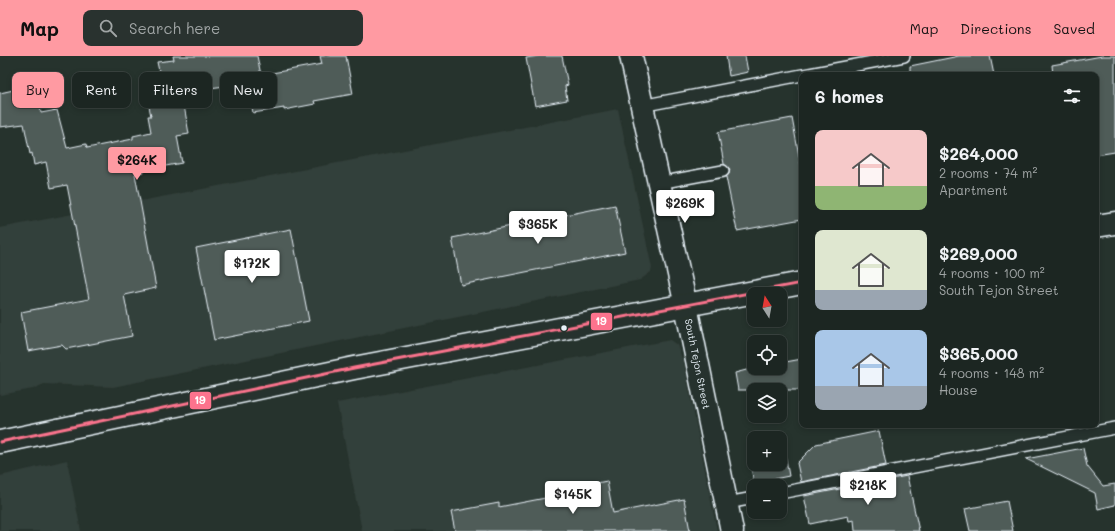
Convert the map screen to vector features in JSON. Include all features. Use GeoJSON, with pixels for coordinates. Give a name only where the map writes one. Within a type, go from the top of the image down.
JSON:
{"type":"FeatureCollection","features":[{"type":"Feature","properties":{"kind":"main road","name":"South Tejon Street"},"geometry":{"type":"LineString","coordinates":[[631,56],[686,306],[732,531]]}},
{"type":"Feature","properties":{"kind":"main road"},"geometry":{"type":"LineString","coordinates":[[1099,226],[1115,223]]}},
{"type":"Feature","properties":{"kind":"main road"},"geometry":{"type":"LineString","coordinates":[[0,442],[354,368],[799,284]]}},
{"type":"Feature","properties":{"kind":"lane"},"geometry":{"type":"LineString","coordinates":[[819,72],[904,56]]}},
{"type":"Feature","properties":{"kind":"lane"},"geometry":{"type":"LineString","coordinates":[[641,106],[799,76]]}},
{"type":"Feature","properties":{"kind":"lane"},"geometry":{"type":"LineString","coordinates":[[659,183],[723,171]]}},
{"type":"Feature","properties":{"kind":"lane"},"geometry":{"type":"LineString","coordinates":[[787,492],[1115,428]]}},
{"type":"Feature","properties":{"kind":"lane"},"geometry":{"type":"LineString","coordinates":[[726,503],[747,499]]}},
{"type":"Feature","properties":{"kind":"shaded area"},"geometry":{"type":"Polygon","coordinates":[[[618,109],[652,268],[651,272],[640,280],[113,387],[44,384],[33,389],[0,395],[0,228],[618,109]]]}},
{"type":"Feature","properties":{"kind":"shaded area"},"geometry":{"type":"Polygon","coordinates":[[[670,340],[677,345],[684,363],[717,531],[362,531],[337,403],[670,340]]]}},
{"type":"Feature","properties":{"kind":"shaded area"},"geometry":{"type":"Polygon","coordinates":[[[67,460],[81,531],[0,531],[0,476],[67,460]]]}},
{"type":"Feature","properties":{"kind":"building"},"geometry":{"type":"Polygon","coordinates":[[[173,56],[257,56],[260,72],[220,72],[220,87],[212,88],[212,72],[159,72],[157,62],[174,60],[173,56]]]}},
{"type":"Feature","properties":{"kind":"building"},"geometry":{"type":"Polygon","coordinates":[[[320,56],[346,56],[353,94],[314,101],[315,104],[284,110],[284,108],[253,113],[252,108],[277,108],[277,72],[322,64],[320,56]]]}},
{"type":"Feature","properties":{"kind":"building"},"geometry":{"type":"Polygon","coordinates":[[[539,56],[562,56],[568,85],[565,86],[567,100],[535,106],[526,58],[539,56]]]}},
{"type":"Feature","properties":{"kind":"building"},"geometry":{"type":"Polygon","coordinates":[[[726,56],[745,56],[748,72],[729,76],[726,56]]]}},
{"type":"Feature","properties":{"kind":"building"},"geometry":{"type":"Polygon","coordinates":[[[959,56],[990,56],[993,72],[910,72],[910,66],[959,56]]]}},
{"type":"Feature","properties":{"kind":"building"},"geometry":{"type":"Polygon","coordinates":[[[1102,56],[1115,56],[1115,152],[1099,155],[1099,72],[1053,72],[1052,65],[1102,56]]]}},
{"type":"Feature","properties":{"kind":"building"},"geometry":{"type":"Polygon","coordinates":[[[12,90],[12,108],[40,108],[41,113],[57,110],[67,148],[86,144],[87,148],[133,139],[133,136],[151,132],[148,116],[151,116],[149,108],[184,108],[189,134],[177,136],[182,163],[144,170],[144,172],[135,174],[156,288],[124,295],[132,336],[66,349],[62,345],[28,351],[21,312],[89,299],[67,185],[51,188],[46,162],[34,165],[32,153],[30,154],[24,124],[0,127],[0,93],[12,90]]]}},
{"type":"Feature","properties":{"kind":"building"},"geometry":{"type":"Polygon","coordinates":[[[792,118],[799,156],[799,220],[737,231],[726,177],[729,174],[730,169],[724,164],[718,132],[792,118]]]}},
{"type":"Feature","properties":{"kind":"building"},"geometry":{"type":"Polygon","coordinates":[[[615,205],[625,252],[461,285],[452,238],[615,205]]]}},
{"type":"Feature","properties":{"kind":"building"},"geometry":{"type":"Polygon","coordinates":[[[291,229],[309,321],[214,340],[196,248],[291,229]]]}},
{"type":"Feature","properties":{"kind":"building"},"geometry":{"type":"Polygon","coordinates":[[[799,360],[799,390],[787,390],[787,383],[747,383],[747,390],[738,390],[735,373],[747,370],[747,375],[787,375],[787,362],[799,360]]]}},
{"type":"Feature","properties":{"kind":"building"},"geometry":{"type":"Polygon","coordinates":[[[879,431],[886,465],[801,482],[797,463],[816,444],[879,431]]]}},
{"type":"Feature","properties":{"kind":"building"},"geometry":{"type":"Polygon","coordinates":[[[1083,448],[1087,466],[1103,486],[1115,484],[1115,505],[1098,509],[1095,493],[1026,459],[1083,448]]]}},
{"type":"Feature","properties":{"kind":"building"},"geometry":{"type":"Polygon","coordinates":[[[787,465],[789,476],[774,479],[753,479],[752,471],[787,471],[787,465]]]}},
{"type":"Feature","properties":{"kind":"building"},"geometry":{"type":"Polygon","coordinates":[[[907,476],[919,531],[855,531],[854,520],[849,521],[848,516],[810,524],[804,496],[907,476]]]}},
{"type":"Feature","properties":{"kind":"building"},"geometry":{"type":"Polygon","coordinates":[[[607,481],[613,513],[684,499],[690,531],[455,531],[451,512],[499,503],[499,507],[561,495],[560,490],[607,481]]]}},
{"type":"Feature","properties":{"kind":"building"},"geometry":{"type":"Polygon","coordinates":[[[1007,501],[1013,531],[970,531],[965,509],[1007,501]]]}},
{"type":"Feature","properties":{"kind":"transit line","name":"19"},"geometry":{"type":"LineString","coordinates":[[0,442],[354,368],[799,284]]}}]}
